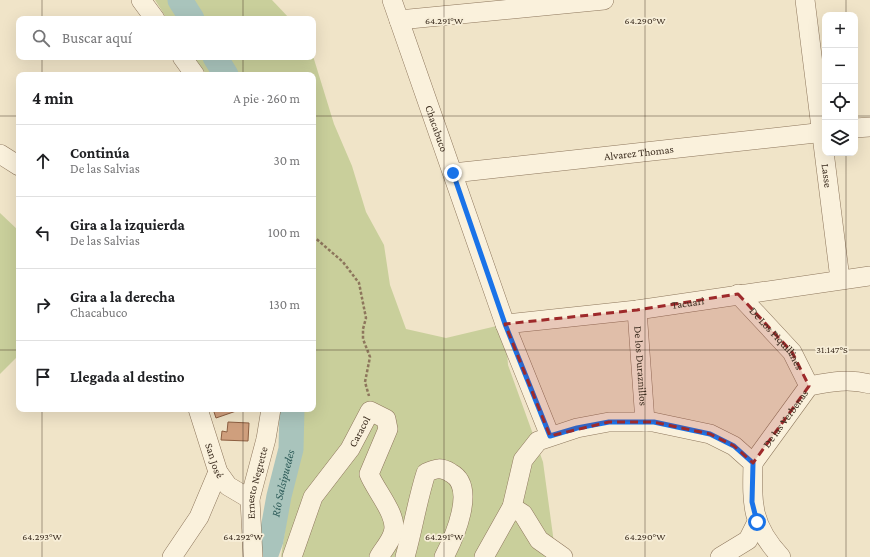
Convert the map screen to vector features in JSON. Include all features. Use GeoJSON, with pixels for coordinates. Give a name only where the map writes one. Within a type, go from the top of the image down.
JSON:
{"type":"FeatureCollection","features":[{"type":"Feature","properties":{"kind":"street"},"geometry":{"type":"LineString","coordinates":[[141,0],[153,16]]}},
{"type":"Feature","properties":{"kind":"street","name":"Chacabuco"},"geometry":{"type":"LineString","coordinates":[[392,0],[505,324],[550,436]]}},
{"type":"Feature","properties":{"kind":"street"},"geometry":{"type":"LineString","coordinates":[[399,20],[604,0]]}},
{"type":"Feature","properties":{"kind":"street","name":"Lasse"},"geometry":{"type":"LineString","coordinates":[[805,0],[822,125]]}},
{"type":"Feature","properties":{"kind":"street"},"geometry":{"type":"LineString","coordinates":[[184,60],[193,72]]}},
{"type":"Feature","properties":{"kind":"street"},"geometry":{"type":"LineString","coordinates":[[858,128],[870,127]]}},
{"type":"Feature","properties":{"kind":"street","name":"Alvarez Thomas"},"geometry":{"type":"LineString","coordinates":[[453,173],[822,132]]}},
{"type":"Feature","properties":{"kind":"street"},"geometry":{"type":"LineString","coordinates":[[0,154],[16,164]]}},
{"type":"Feature","properties":{"kind":"street","name":"Lasse"},"geometry":{"type":"LineString","coordinates":[[826,156],[840,279]]}},
{"type":"Feature","properties":{"kind":"street","name":"Tacuari"},"geometry":{"type":"LineString","coordinates":[[505,324],[637,310],[840,279],[870,276]]}},
{"type":"Feature","properties":{"kind":"street","name":"De Los Piquillines"},"geometry":{"type":"LineString","coordinates":[[738,294],[792,352],[809,386]]}},
{"type":"Feature","properties":{"kind":"street","name":"De los Duraznillos"},"geometry":{"type":"LineString","coordinates":[[637,310],[645,422]]}},
{"type":"Feature","properties":{"kind":"street","name":"De las Verbenas"},"geometry":{"type":"LineString","coordinates":[[753,463],[809,386],[856,380],[870,384]]}},
{"type":"Feature","properties":{"kind":"street","name":"Caracol"},"geometry":{"type":"LineString","coordinates":[[292,557],[313,496],[350,449],[370,411],[386,419],[388,429],[369,474],[393,516],[394,532],[379,557]]}},
{"type":"Feature","properties":{"kind":"street","name":"San José"},"geometry":{"type":"LineString","coordinates":[[199,412],[218,472],[228,486],[250,499]]}},
{"type":"Feature","properties":{"kind":"street","name":"Ernesto Negrette"},"geometry":{"type":"LineString","coordinates":[[252,557],[250,499],[266,439],[270,412]]}},
{"type":"Feature","properties":{"kind":"street"},"geometry":{"type":"LineString","coordinates":[[484,557],[512,507],[523,460],[538,441],[577,428],[609,422],[654,422],[710,434],[734,446],[753,463],[752,502],[757,522],[769,544],[781,557]]}},
{"type":"Feature","properties":{"kind":"street"},"geometry":{"type":"LineString","coordinates":[[404,557],[410,537],[417,501],[426,473],[434,469],[443,468],[454,474],[461,481],[464,496],[456,535],[444,557]]}},
{"type":"Feature","properties":{"kind":"street"},"geometry":{"type":"LineString","coordinates":[[172,557],[199,517],[218,472]]}},
{"type":"Feature","properties":{"kind":"street"},"geometry":{"type":"LineString","coordinates":[[512,507],[523,514],[539,540],[563,557]]}},
{"type":"Feature","properties":{"kind":"street"},"geometry":{"type":"LineString","coordinates":[[720,557],[748,540],[757,522]]}},
{"type":"Feature","properties":{"kind":"path"},"geometry":{"type":"LineString","coordinates":[[316,239],[343,262],[359,283],[366,318],[363,329],[363,339],[370,357],[365,382],[370,411]]}},
{"type":"Feature","properties":{"kind":"highlighted area"},"geometry":{"type":"Polygon","coordinates":[[[738,294],[792,352],[809,386],[753,463],[734,446],[710,434],[653,422],[609,422],[550,436],[505,324],[637,310],[738,294]]]}},
{"type":"Feature","properties":{"kind":"green space"},"geometry":{"type":"Polygon","coordinates":[[[155,0],[272,0],[287,16],[165,16],[155,0]]]}},
{"type":"Feature","properties":{"kind":"green space"},"geometry":{"type":"Polygon","coordinates":[[[196,60],[314,60],[334,124],[352,166],[366,212],[384,245],[390,285],[406,329],[446,338],[505,324],[508,365],[543,462],[554,543],[558,557],[281,557],[301,422],[301,412],[316,412],[316,72],[205,72],[196,60]]]}},
{"type":"Feature","properties":{"kind":"green space"},"geometry":{"type":"Polygon","coordinates":[[[0,213],[16,228],[16,358],[0,374],[0,213]]]}},
{"type":"Feature","properties":{"kind":"building"},"geometry":{"type":"Polygon","coordinates":[[[214,412],[233,412],[216,418],[214,412]]]}},
{"type":"Feature","properties":{"kind":"building"},"geometry":{"type":"Polygon","coordinates":[[[228,422],[249,423],[248,441],[221,440],[222,431],[227,432],[228,422]]]}},
{"type":"Feature","properties":{"kind":"waterway","name":"Río Salsipuedes"},"geometry":{"type":"LineString","coordinates":[[180,0],[190,16]]}},
{"type":"Feature","properties":{"kind":"waterway","name":"Río Salsipuedes"},"geometry":{"type":"LineString","coordinates":[[217,60],[224,72]]}},
{"type":"Feature","properties":{"kind":"waterway","name":"Río Salsipuedes"},"geometry":{"type":"LineString","coordinates":[[265,557],[271,540],[279,496],[291,449],[292,412]]}},
{"type":"Feature","properties":{"kind":"route"},"geometry":{"type":"LineString","coordinates":[[453,173],[505,324],[550,436],[577,428],[609,422],[654,422],[710,434],[734,446],[753,463],[752,502],[757,522]]}}]}
